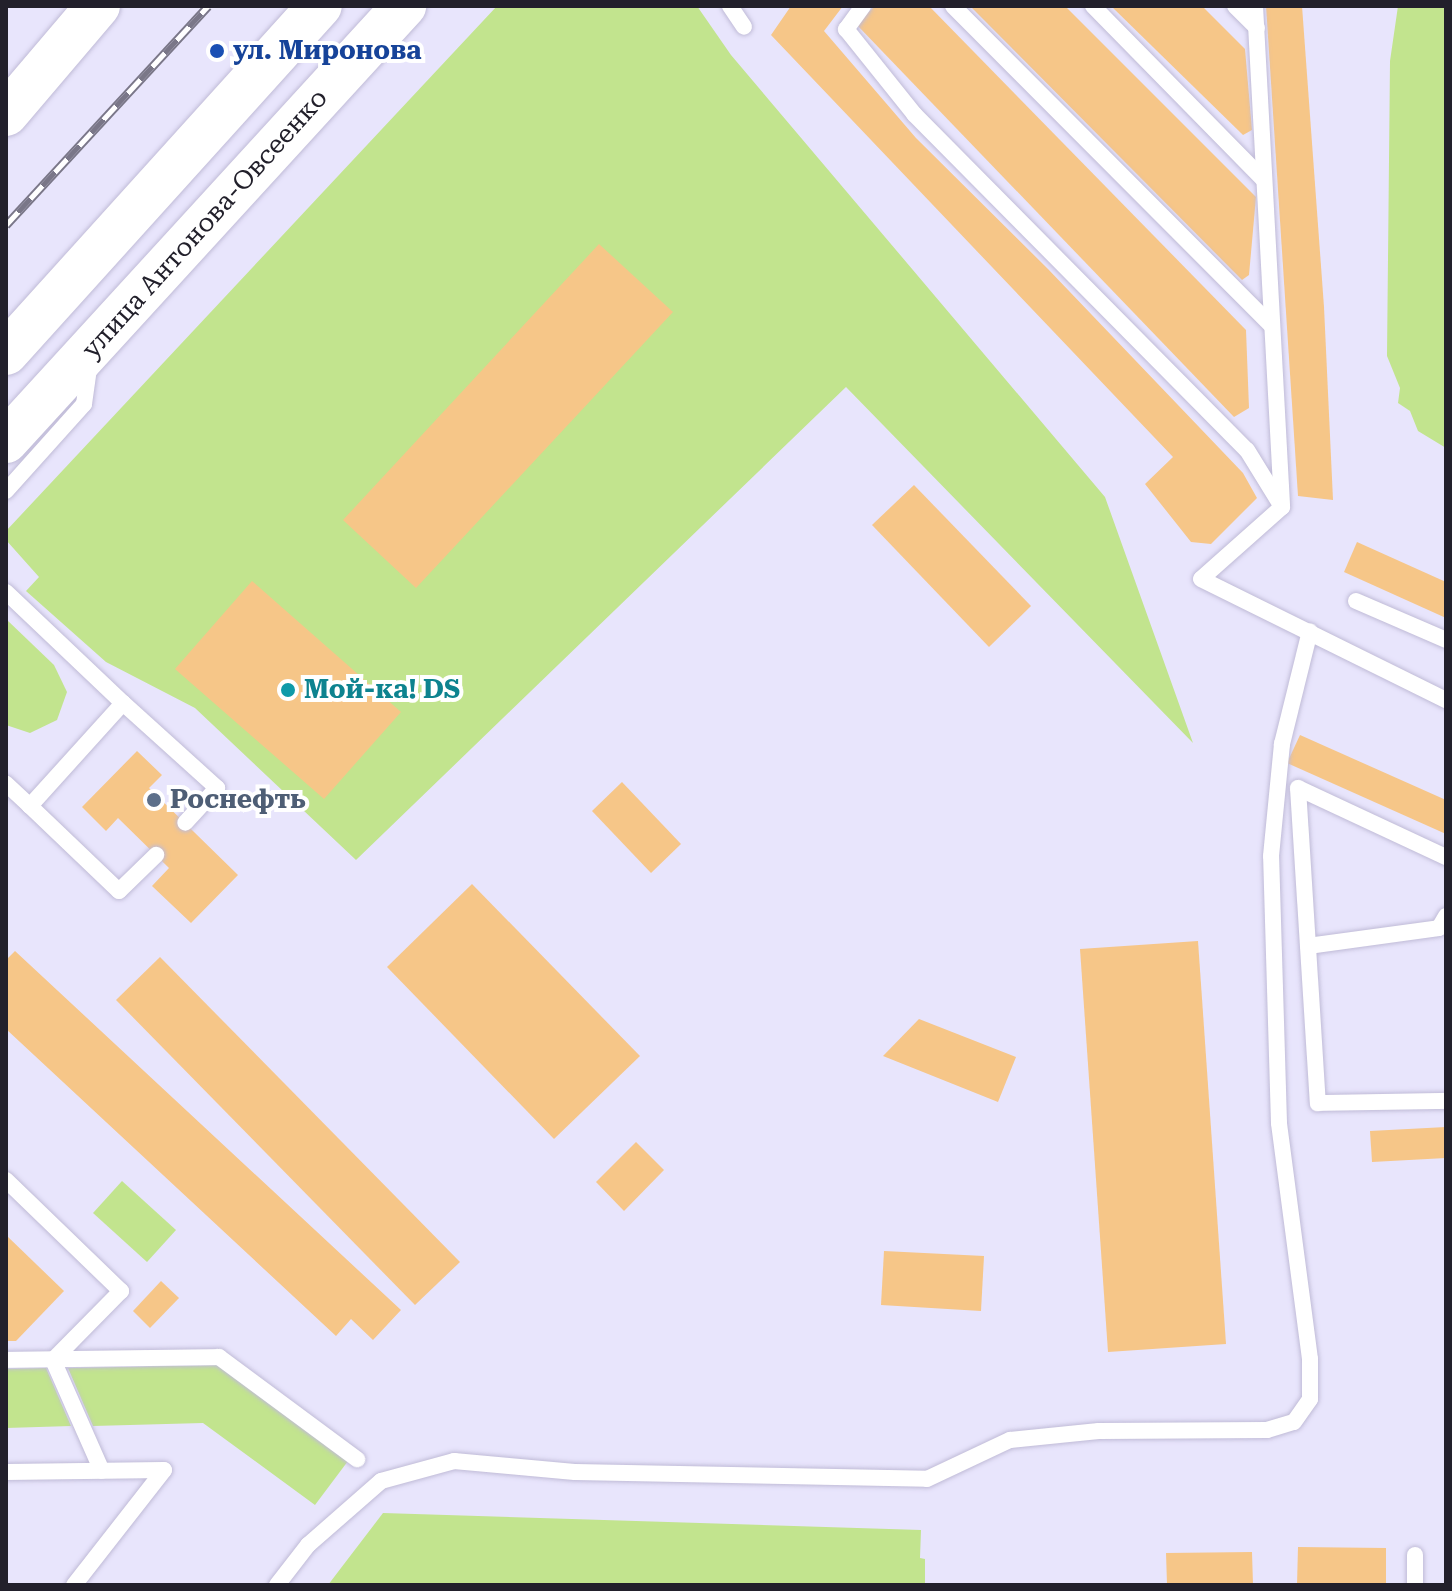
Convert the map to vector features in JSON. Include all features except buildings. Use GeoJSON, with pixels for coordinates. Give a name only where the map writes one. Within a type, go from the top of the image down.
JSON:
{"type":"FeatureCollection","features":[{"type":"Feature","properties":{"kind":"main road"},"geometry":{"type":"LineString","coordinates":[[6,114],[98,6]]}},
{"type":"Feature","properties":{"kind":"main road"},"geometry":{"type":"LineString","coordinates":[[6,353],[320,6]]}},
{"type":"Feature","properties":{"kind":"main road","name":"улица Антонова-Овсеенко"},"geometry":{"type":"LineString","coordinates":[[6,441],[404,6]]}},
{"type":"Feature","properties":{"kind":"lane"},"geometry":{"type":"LineString","coordinates":[[730,6],[744,27]]}},
{"type":"Feature","properties":{"kind":"lane"},"geometry":{"type":"LineString","coordinates":[[863,6],[846,29],[914,114],[1247,450],[1282,507]]}},
{"type":"Feature","properties":{"kind":"lane"},"geometry":{"type":"LineString","coordinates":[[953,6],[1272,326]]}},
{"type":"Feature","properties":{"kind":"lane"},"geometry":{"type":"LineString","coordinates":[[1093,6],[1264,180]]}},
{"type":"Feature","properties":{"kind":"lane"},"geometry":{"type":"LineString","coordinates":[[1235,6],[1257,28]]}},
{"type":"Feature","properties":{"kind":"lane"},"geometry":{"type":"LineString","coordinates":[[1255,6],[1282,507]]}},
{"type":"Feature","properties":{"kind":"lane"},"geometry":{"type":"LineString","coordinates":[[6,491],[84,404],[92,348]]}},
{"type":"Feature","properties":{"kind":"lane"},"geometry":{"type":"LineString","coordinates":[[1282,507],[1201,579],[1446,700]]}},
{"type":"Feature","properties":{"kind":"lane"},"geometry":{"type":"LineString","coordinates":[[6,592],[217,788],[185,823]]}},
{"type":"Feature","properties":{"kind":"lane"},"geometry":{"type":"LineString","coordinates":[[1356,601],[1446,640]]}},
{"type":"Feature","properties":{"kind":"lane"},"geometry":{"type":"LineString","coordinates":[[277,1585],[308,1545],[381,1481],[454,1461],[575,1472],[927,1479],[1010,1440],[1099,1431],[1267,1430],[1294,1422],[1310,1399],[1310,1359],[1279,1123],[1271,856],[1282,744],[1310,631]]}},
{"type":"Feature","properties":{"kind":"lane"},"geometry":{"type":"LineString","coordinates":[[30,806],[123,703]]}},
{"type":"Feature","properties":{"kind":"lane"},"geometry":{"type":"LineString","coordinates":[[6,784],[119,891],[156,855]]}},
{"type":"Feature","properties":{"kind":"lane"},"geometry":{"type":"LineString","coordinates":[[1446,857],[1298,788],[1318,1103],[1446,1101]]}},
{"type":"Feature","properties":{"kind":"lane"},"geometry":{"type":"LineString","coordinates":[[1308,946],[1439,928],[1446,916]]}},
{"type":"Feature","properties":{"kind":"lane"},"geometry":{"type":"LineString","coordinates":[[6,1180],[121,1291],[53,1360]]}},
{"type":"Feature","properties":{"kind":"lane"},"geometry":{"type":"LineString","coordinates":[[6,1360],[219,1357],[357,1459]]}},
{"type":"Feature","properties":{"kind":"lane"},"geometry":{"type":"LineString","coordinates":[[53,1360],[102,1471]]}},
{"type":"Feature","properties":{"kind":"lane"},"geometry":{"type":"LineString","coordinates":[[6,1472],[164,1470],[74,1585]]}},
{"type":"Feature","properties":{"kind":"lane"},"geometry":{"type":"LineString","coordinates":[[1415,1555],[1415,1585]]}},
{"type":"Feature","properties":{"kind":"green space"},"geometry":{"type":"Polygon","coordinates":[[[497,6],[697,6],[731,55],[1105,497],[1193,743],[846,387],[356,860],[195,708],[106,662],[26,591],[39,577],[6,540],[6,531],[497,6]]]}},
{"type":"Feature","properties":{"kind":"green space"},"geometry":{"type":"Polygon","coordinates":[[[1398,6],[1446,6],[1446,448],[1418,431],[1410,411],[1398,403],[1400,388],[1387,356],[1390,61],[1398,6]]]}},
{"type":"Feature","properties":{"kind":"green space"},"geometry":{"type":"Polygon","coordinates":[[[6,619],[54,665],[67,692],[57,720],[30,733],[6,725],[6,619]]]}},
{"type":"Feature","properties":{"kind":"green space"},"geometry":{"type":"Polygon","coordinates":[[[122,1181],[176,1230],[147,1262],[93,1213],[122,1181]]]}},
{"type":"Feature","properties":{"kind":"green space"},"geometry":{"type":"Polygon","coordinates":[[[218,1365],[348,1461],[315,1505],[203,1423],[93,1426],[68,1368],[218,1365]]]}},
{"type":"Feature","properties":{"kind":"green space"},"geometry":{"type":"Polygon","coordinates":[[[46,1368],[71,1426],[6,1428],[6,1369],[46,1368]]]}},
{"type":"Feature","properties":{"kind":"green space"},"geometry":{"type":"Polygon","coordinates":[[[383,1513],[921,1530],[920,1558],[925,1559],[925,1585],[328,1585],[383,1513]]]}},
{"type":"Feature","properties":{"kind":"railway"},"geometry":{"type":"LineString","coordinates":[[6,225],[208,6]]}},
{"type":"Feature","properties":{"kind":"place","name":"ул. Миронова"},"geometry":{"type":"Point","coordinates":[217,51]}},
{"type":"Feature","properties":{"kind":"place","name":"Мой-ка! DS"},"geometry":{"type":"Point","coordinates":[288,690]}},
{"type":"Feature","properties":{"kind":"place","name":"Роснефть"},"geometry":{"type":"Point","coordinates":[154,800]}}]}
